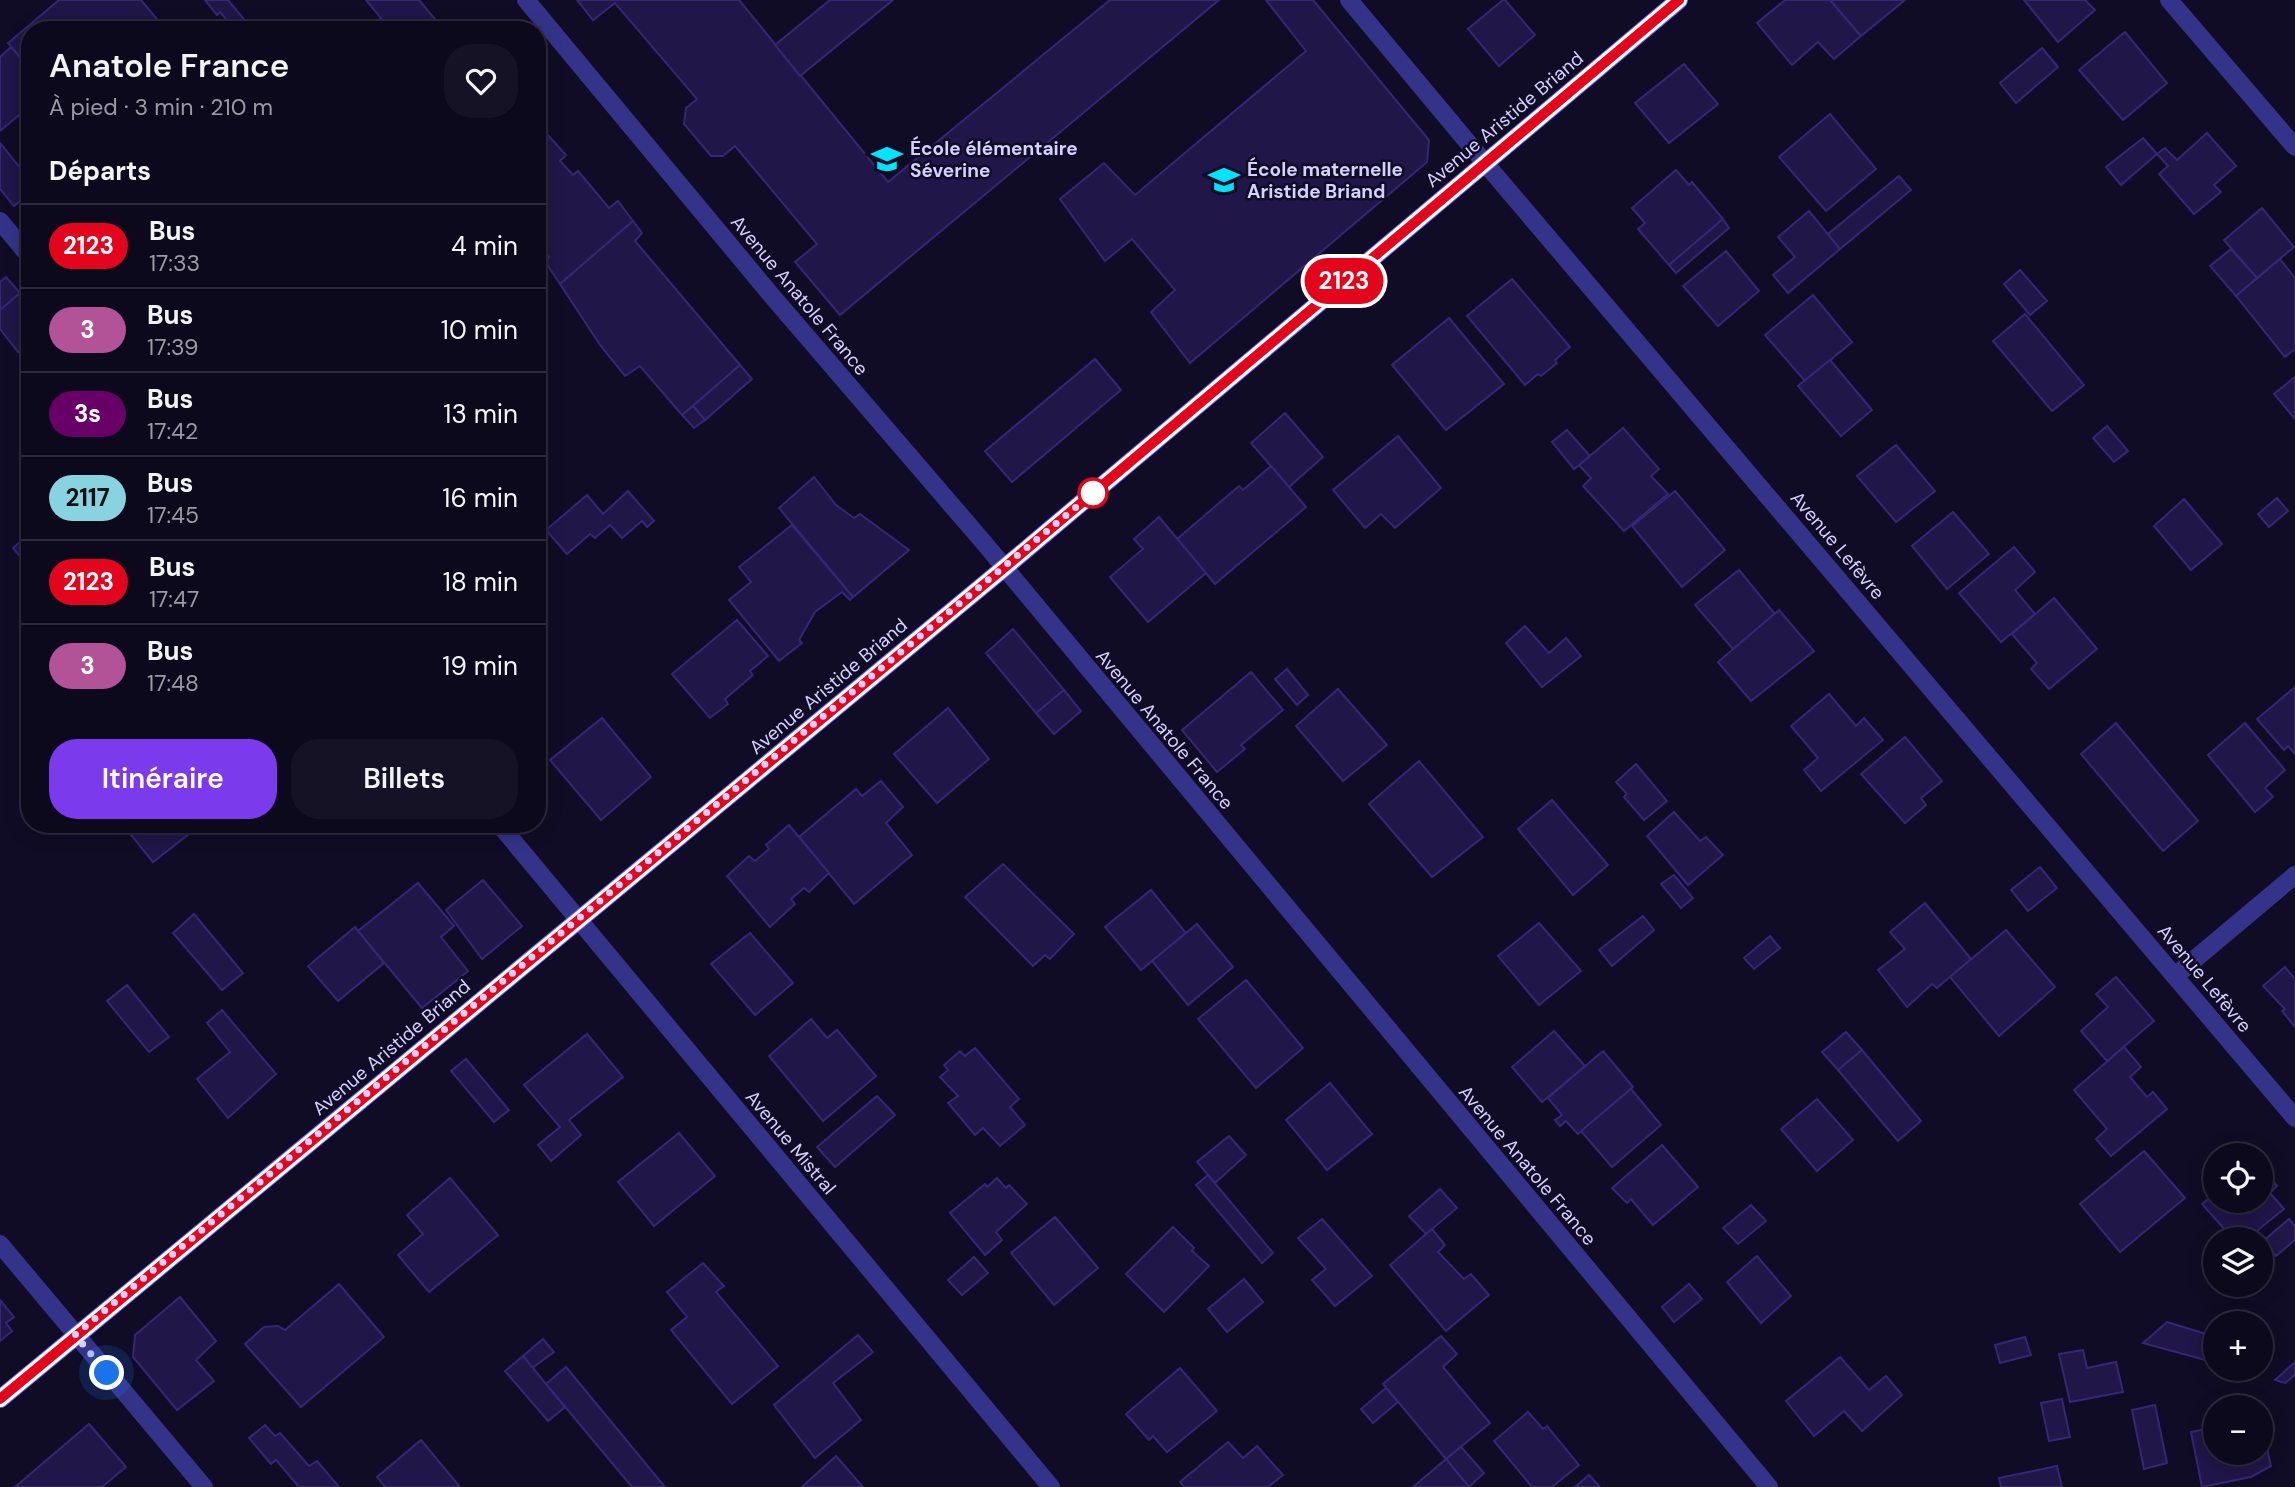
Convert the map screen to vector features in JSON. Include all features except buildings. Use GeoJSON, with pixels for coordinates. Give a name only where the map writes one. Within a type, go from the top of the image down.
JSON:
{"type":"FeatureCollection","features":[{"type":"Feature","properties":{"kind":"street","name":"Avenue Anatole France"},"geometry":{"type":"LineString","coordinates":[[526,0],[543,21]]}},
{"type":"Feature","properties":{"kind":"street","name":"Avenue Lefèvre"},"geometry":{"type":"LineString","coordinates":[[1349,0],[2295,1118]]}},
{"type":"Feature","properties":{"kind":"street","name":"Avenue Aristide Briand"},"geometry":{"type":"LineString","coordinates":[[0,1399],[1004,568],[1679,0]]}},
{"type":"Feature","properties":{"kind":"street"},"geometry":{"type":"LineString","coordinates":[[2169,0],[2295,147]]}},
{"type":"Feature","properties":{"kind":"street","name":"Avenue Anatole France"},"geometry":{"type":"LineString","coordinates":[[546,24],[1004,568],[1769,1487]]}},
{"type":"Feature","properties":{"kind":"street"},"geometry":{"type":"LineString","coordinates":[[0,221],[21,246]]}},
{"type":"Feature","properties":{"kind":"street","name":"Avenue Mistral"},"geometry":{"type":"LineString","coordinates":[[506,833],[1051,1487]]}},
{"type":"Feature","properties":{"kind":"street"},"geometry":{"type":"LineString","coordinates":[[2176,975],[2295,875]]}},
{"type":"Feature","properties":{"kind":"street"},"geometry":{"type":"LineString","coordinates":[[0,1244],[204,1487]]}},
{"type":"Feature","properties":{"kind":"bus line","name":"2123"},"geometry":{"type":"LineString","coordinates":[[0,1399],[1004,568],[1679,0]]}},
{"type":"Feature","properties":{"kind":"place","name":"École élémentaire Séverine"},"geometry":{"type":"Point","coordinates":[887,159]}},
{"type":"Feature","properties":{"kind":"place","name":"École maternelle Aristide Briand"},"geometry":{"type":"Point","coordinates":[1224,180]}},
{"type":"Feature","properties":{"kind":"route"},"geometry":{"type":"LineString","coordinates":[[107,1373],[75,1335],[1093,493]]}}]}
